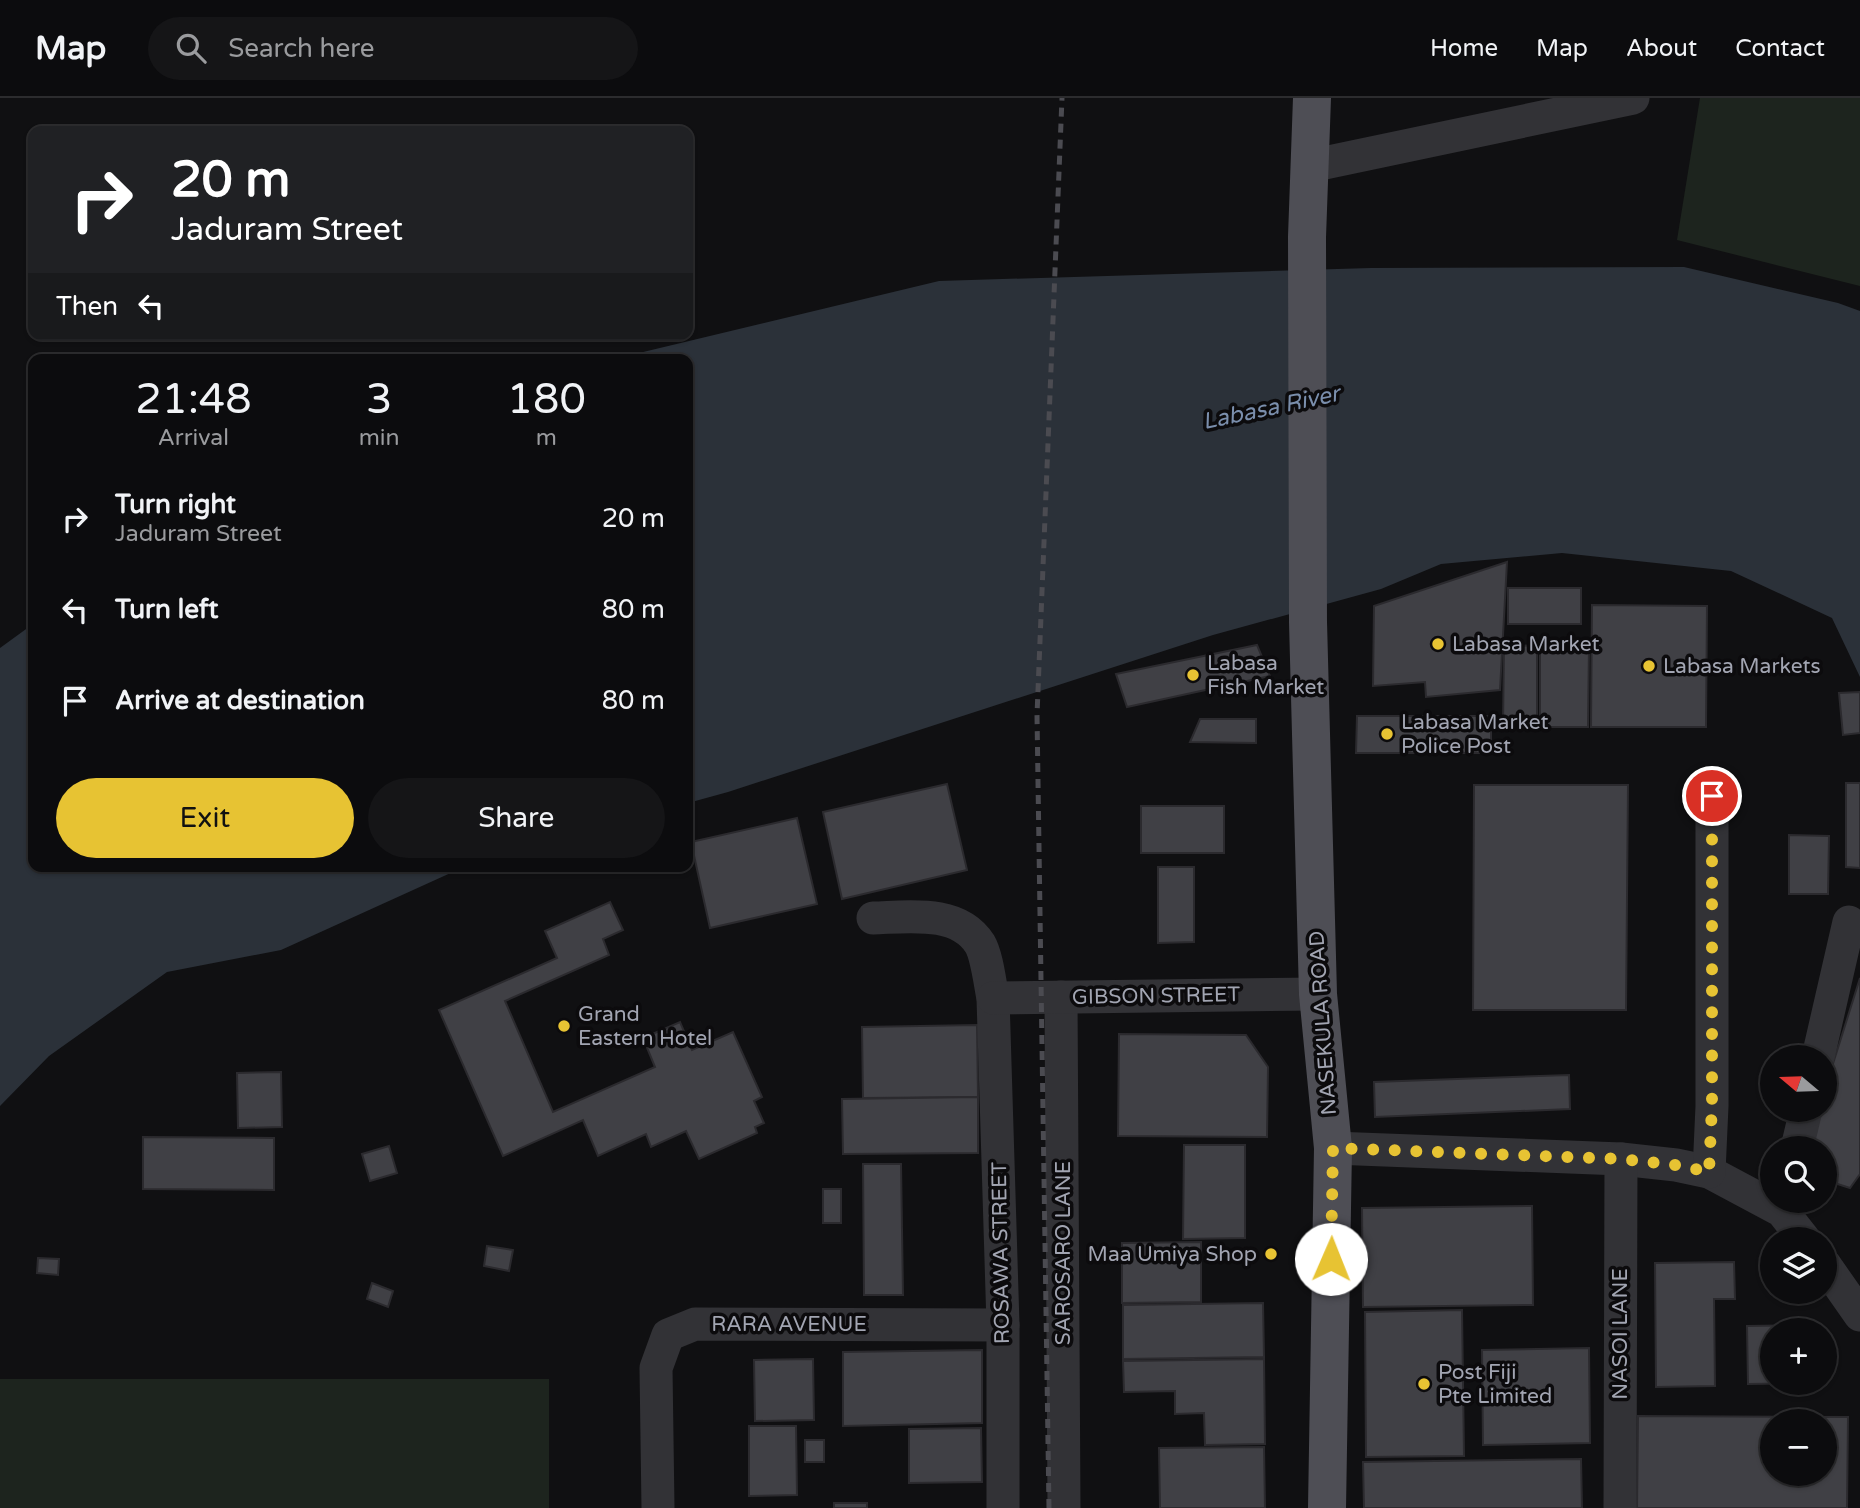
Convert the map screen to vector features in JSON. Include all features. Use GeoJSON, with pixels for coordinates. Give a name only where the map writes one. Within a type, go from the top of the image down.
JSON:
{"type":"FeatureCollection","features":[{"type":"Feature","properties":{"kind":"main road","name":"NASEKULA ROAD"},"geometry":{"type":"LineString","coordinates":[[1312,98],[1307,237],[1308,622],[1318,994],[1333,1148],[1327,1508]]}},
{"type":"Feature","properties":{"kind":"street"},"geometry":{"type":"LineString","coordinates":[[1310,166],[1633,98]]}},
{"type":"Feature","properties":{"kind":"street"},"geometry":{"type":"LineString","coordinates":[[1709,1172],[1712,1092],[1712,796]]}},
{"type":"Feature","properties":{"kind":"street","name":"ROSAWA STREET"},"geometry":{"type":"LineString","coordinates":[[873,918],[932,917],[960,925],[980,945],[993,998],[1003,1325],[1003,1508]]}},
{"type":"Feature","properties":{"kind":"street"},"geometry":{"type":"LineString","coordinates":[[1821,1045],[1849,922]]}},
{"type":"Feature","properties":{"kind":"street","name":"GIBSON STREET"},"geometry":{"type":"LineString","coordinates":[[993,998],[1318,994]]}},
{"type":"Feature","properties":{"kind":"street","name":"SAROSARO LANE"},"geometry":{"type":"LineString","coordinates":[[1061,997],[1064,1508]]}},
{"type":"Feature","properties":{"kind":"street"},"geometry":{"type":"LineString","coordinates":[[1333,1148],[1621,1159],[1676,1165],[1709,1172],[1760,1195]]}},
{"type":"Feature","properties":{"kind":"street","name":"NASOI LANE"},"geometry":{"type":"LineString","coordinates":[[1620,1508],[1621,1159]]}},
{"type":"Feature","properties":{"kind":"street"},"geometry":{"type":"LineString","coordinates":[[1837,1282],[1860,1315]]}},
{"type":"Feature","properties":{"kind":"street","name":"RARA AVENUE"},"geometry":{"type":"LineString","coordinates":[[658,1508],[656,1368],[668,1335],[695,1324],[1003,1325]]}},
{"type":"Feature","properties":{"kind":"shaded area"},"geometry":{"type":"Polygon","coordinates":[[[1700,98],[1860,98],[1860,286],[1677,240],[1700,98]]]}},
{"type":"Feature","properties":{"kind":"shaded area"},"geometry":{"type":"Polygon","coordinates":[[[0,1379],[549,1379],[549,1508],[0,1508],[0,1379]]]}},
{"type":"Feature","properties":{"kind":"water","name":"Labasa River"},"geometry":{"type":"Polygon","coordinates":[[[1684,267],[1838,303],[1860,311],[1860,677],[1832,618],[1731,571],[1562,553],[1441,564],[1381,589],[1213,635],[693,802],[693,354],[635,354],[939,281],[1371,268],[1684,267]]]}},
{"type":"Feature","properties":{"kind":"water"},"geometry":{"type":"Polygon","coordinates":[[[28,628],[28,872],[453,872],[281,950],[167,972],[49,1056],[0,1106],[0,648],[28,628]]]}},
{"type":"Feature","properties":{"kind":"building","name":"Labasa Market"},"geometry":{"type":"Polygon","coordinates":[[[1507,562],[1500,690],[1426,697],[1425,682],[1373,686],[1374,606],[1507,562]]]}},
{"type":"Feature","properties":{"kind":"building"},"geometry":{"type":"Polygon","coordinates":[[[1508,588],[1581,588],[1581,624],[1508,624],[1508,588]]]}},
{"type":"Feature","properties":{"kind":"building","name":"Labasa Markets"},"geometry":{"type":"Polygon","coordinates":[[[1592,605],[1707,606],[1706,727],[1591,727],[1592,605]]]}},
{"type":"Feature","properties":{"kind":"building","name":"Labasa Fish Market"},"geometry":{"type":"Polygon","coordinates":[[[1257,645],[1270,676],[1127,707],[1116,674],[1257,645]]]}},
{"type":"Feature","properties":{"kind":"building"},"geometry":{"type":"Polygon","coordinates":[[[1504,645],[1537,646],[1537,728],[1503,727],[1504,645]]]}},
{"type":"Feature","properties":{"kind":"building"},"geometry":{"type":"Polygon","coordinates":[[[1540,645],[1589,645],[1588,727],[1540,727],[1540,645]]]}},
{"type":"Feature","properties":{"kind":"building"},"geometry":{"type":"Polygon","coordinates":[[[1860,692],[1860,733],[1843,735],[1839,693],[1860,692]]]}},
{"type":"Feature","properties":{"kind":"building"},"geometry":{"type":"Polygon","coordinates":[[[1357,716],[1491,716],[1491,753],[1356,753],[1357,716]]]}},
{"type":"Feature","properties":{"kind":"building","name":"Labasa Fish Market"},"geometry":{"type":"Polygon","coordinates":[[[1200,719],[1256,719],[1256,743],[1190,742],[1200,719]]]}},
{"type":"Feature","properties":{"kind":"building"},"geometry":{"type":"Polygon","coordinates":[[[1846,783],[1860,783],[1860,868],[1846,867],[1846,783]]]}},
{"type":"Feature","properties":{"kind":"building"},"geometry":{"type":"Polygon","coordinates":[[[947,784],[967,870],[842,899],[823,812],[947,784]]]}},
{"type":"Feature","properties":{"kind":"building"},"geometry":{"type":"Polygon","coordinates":[[[1474,785],[1628,785],[1626,1010],[1473,1010],[1474,785]]]}},
{"type":"Feature","properties":{"kind":"building"},"geometry":{"type":"Polygon","coordinates":[[[1141,806],[1224,806],[1224,853],[1141,853],[1141,806]]]}},
{"type":"Feature","properties":{"kind":"building"},"geometry":{"type":"Polygon","coordinates":[[[797,818],[817,904],[710,928],[693,842],[797,818]]]}},
{"type":"Feature","properties":{"kind":"building"},"geometry":{"type":"Polygon","coordinates":[[[1789,835],[1829,836],[1828,894],[1789,894],[1789,835]]]}},
{"type":"Feature","properties":{"kind":"building"},"geometry":{"type":"Polygon","coordinates":[[[1158,867],[1194,867],[1194,942],[1158,943],[1158,867]]]}},
{"type":"Feature","properties":{"kind":"building"},"geometry":{"type":"Polygon","coordinates":[[[610,902],[623,930],[603,939],[609,955],[505,1001],[553,1112],[655,1067],[643,1038],[680,1022],[692,1050],[733,1032],[762,1097],[754,1101],[764,1123],[755,1127],[757,1133],[699,1159],[686,1131],[651,1147],[646,1134],[598,1156],[583,1120],[503,1156],[439,1010],[557,958],[545,931],[610,902]]]}},
{"type":"Feature","properties":{"kind":"building"},"geometry":{"type":"Polygon","coordinates":[[[1860,978],[1860,1174],[1850,1188],[1837,1184],[1837,1136],[1811,1136],[1815,1122],[1838,1122],[1838,1048],[1860,978]]]}},
{"type":"Feature","properties":{"kind":"building"},"geometry":{"type":"Polygon","coordinates":[[[977,1025],[978,1097],[863,1098],[862,1027],[977,1025]]]}},
{"type":"Feature","properties":{"kind":"building"},"geometry":{"type":"Polygon","coordinates":[[[1119,1034],[1246,1035],[1268,1067],[1267,1137],[1118,1136],[1119,1034]]]}},
{"type":"Feature","properties":{"kind":"building"},"geometry":{"type":"Polygon","coordinates":[[[281,1072],[282,1127],[238,1128],[237,1073],[281,1072]]]}},
{"type":"Feature","properties":{"kind":"building"},"geometry":{"type":"Polygon","coordinates":[[[1569,1075],[1570,1109],[1375,1117],[1374,1082],[1569,1075]]]}},
{"type":"Feature","properties":{"kind":"building"},"geometry":{"type":"Polygon","coordinates":[[[978,1097],[978,1153],[843,1154],[842,1099],[978,1097]]]}},
{"type":"Feature","properties":{"kind":"building"},"geometry":{"type":"Polygon","coordinates":[[[143,1137],[274,1138],[274,1190],[143,1189],[143,1137]]]}},
{"type":"Feature","properties":{"kind":"building"},"geometry":{"type":"Polygon","coordinates":[[[1184,1145],[1245,1145],[1245,1238],[1183,1239],[1184,1145]]]}},
{"type":"Feature","properties":{"kind":"building"},"geometry":{"type":"Polygon","coordinates":[[[389,1146],[397,1173],[370,1181],[362,1154],[389,1146]]]}},
{"type":"Feature","properties":{"kind":"building"},"geometry":{"type":"Polygon","coordinates":[[[863,1164],[901,1164],[903,1295],[864,1295],[863,1164]]]}},
{"type":"Feature","properties":{"kind":"building"},"geometry":{"type":"Polygon","coordinates":[[[823,1189],[841,1189],[841,1223],[823,1223],[823,1189]]]}},
{"type":"Feature","properties":{"kind":"building"},"geometry":{"type":"Polygon","coordinates":[[[1532,1206],[1533,1305],[1363,1307],[1362,1208],[1532,1206]]]}},
{"type":"Feature","properties":{"kind":"building"},"geometry":{"type":"Polygon","coordinates":[[[1201,1242],[1201,1302],[1122,1303],[1122,1243],[1201,1242]]]}},
{"type":"Feature","properties":{"kind":"building"},"geometry":{"type":"Polygon","coordinates":[[[487,1246],[513,1250],[509,1271],[484,1266],[487,1246]]]}},
{"type":"Feature","properties":{"kind":"building"},"geometry":{"type":"Polygon","coordinates":[[[38,1258],[59,1259],[58,1275],[37,1273],[38,1258]]]}},
{"type":"Feature","properties":{"kind":"building"},"geometry":{"type":"Polygon","coordinates":[[[1734,1262],[1735,1299],[1714,1299],[1715,1386],[1656,1387],[1655,1263],[1734,1262]]]}},
{"type":"Feature","properties":{"kind":"building"},"geometry":{"type":"Polygon","coordinates":[[[372,1283],[393,1291],[388,1307],[367,1299],[372,1283]]]}},
{"type":"Feature","properties":{"kind":"building"},"geometry":{"type":"Polygon","coordinates":[[[1263,1303],[1264,1357],[1123,1359],[1123,1305],[1263,1303]]]}},
{"type":"Feature","properties":{"kind":"building"},"geometry":{"type":"Polygon","coordinates":[[[1462,1310],[1464,1456],[1366,1457],[1365,1312],[1462,1310]]]}},
{"type":"Feature","properties":{"kind":"building"},"geometry":{"type":"Polygon","coordinates":[[[1747,1326],[1760,1326],[1760,1384],[1748,1384],[1747,1326]]]}},
{"type":"Feature","properties":{"kind":"building"},"geometry":{"type":"Polygon","coordinates":[[[1589,1348],[1590,1443],[1483,1445],[1482,1350],[1589,1348]]]}},
{"type":"Feature","properties":{"kind":"building"},"geometry":{"type":"Polygon","coordinates":[[[982,1350],[982,1423],[843,1426],[843,1352],[982,1350]]]}},
{"type":"Feature","properties":{"kind":"building"},"geometry":{"type":"Polygon","coordinates":[[[813,1359],[814,1420],[755,1421],[754,1360],[813,1359]]]}},
{"type":"Feature","properties":{"kind":"building"},"geometry":{"type":"Polygon","coordinates":[[[1264,1359],[1265,1444],[1205,1445],[1204,1413],[1175,1414],[1175,1391],[1124,1392],[1123,1361],[1264,1359]]]}},
{"type":"Feature","properties":{"kind":"building"},"geometry":{"type":"Polygon","coordinates":[[[1638,1416],[1760,1417],[1760,1486],[1837,1486],[1837,1417],[1848,1417],[1847,1508],[1637,1508],[1638,1416]]]}},
{"type":"Feature","properties":{"kind":"building"},"geometry":{"type":"Polygon","coordinates":[[[749,1426],[796,1426],[797,1495],[749,1496],[749,1426]]]}},
{"type":"Feature","properties":{"kind":"building"},"geometry":{"type":"Polygon","coordinates":[[[981,1428],[982,1482],[909,1483],[909,1429],[981,1428]]]}},
{"type":"Feature","properties":{"kind":"building"},"geometry":{"type":"Polygon","coordinates":[[[805,1440],[824,1440],[824,1462],[805,1462],[805,1440]]]}},
{"type":"Feature","properties":{"kind":"building"},"geometry":{"type":"Polygon","coordinates":[[[1264,1447],[1265,1508],[1160,1508],[1159,1448],[1264,1447]]]}},
{"type":"Feature","properties":{"kind":"building"},"geometry":{"type":"Polygon","coordinates":[[[1581,1459],[1582,1508],[1364,1508],[1363,1462],[1581,1459]]]}},
{"type":"Feature","properties":{"kind":"building"},"geometry":{"type":"Polygon","coordinates":[[[834,1503],[867,1503],[867,1508],[834,1508],[834,1503]]]}},
{"type":"Feature","properties":{"kind":"railway"},"geometry":{"type":"LineString","coordinates":[[1049,1508],[1037,715],[1062,98]]}},
{"type":"Feature","properties":{"kind":"place","name":"Labasa Market"},"geometry":{"type":"Point","coordinates":[1438,644]}},
{"type":"Feature","properties":{"kind":"place","name":"Labasa Markets"},"geometry":{"type":"Point","coordinates":[1649,666]}},
{"type":"Feature","properties":{"kind":"place","name":"Labasa Fish Market"},"geometry":{"type":"Point","coordinates":[1193,675]}},
{"type":"Feature","properties":{"kind":"place","name":"Labasa Market Police Post"},"geometry":{"type":"Point","coordinates":[1387,734]}},
{"type":"Feature","properties":{"kind":"place","name":"Grand Eastern Hotel"},"geometry":{"type":"Point","coordinates":[564,1026]}},
{"type":"Feature","properties":{"kind":"place","name":"Maa Umiya Shop"},"geometry":{"type":"Point","coordinates":[1271,1254]}},
{"type":"Feature","properties":{"kind":"place","name":"Post Fiji Pte Limited"},"geometry":{"type":"Point","coordinates":[1424,1384]}},
{"type":"Feature","properties":{"kind":"route"},"geometry":{"type":"LineString","coordinates":[[1331,1259],[1333,1148],[1621,1159],[1676,1165],[1709,1172],[1713,987],[1712,796]]}}]}
